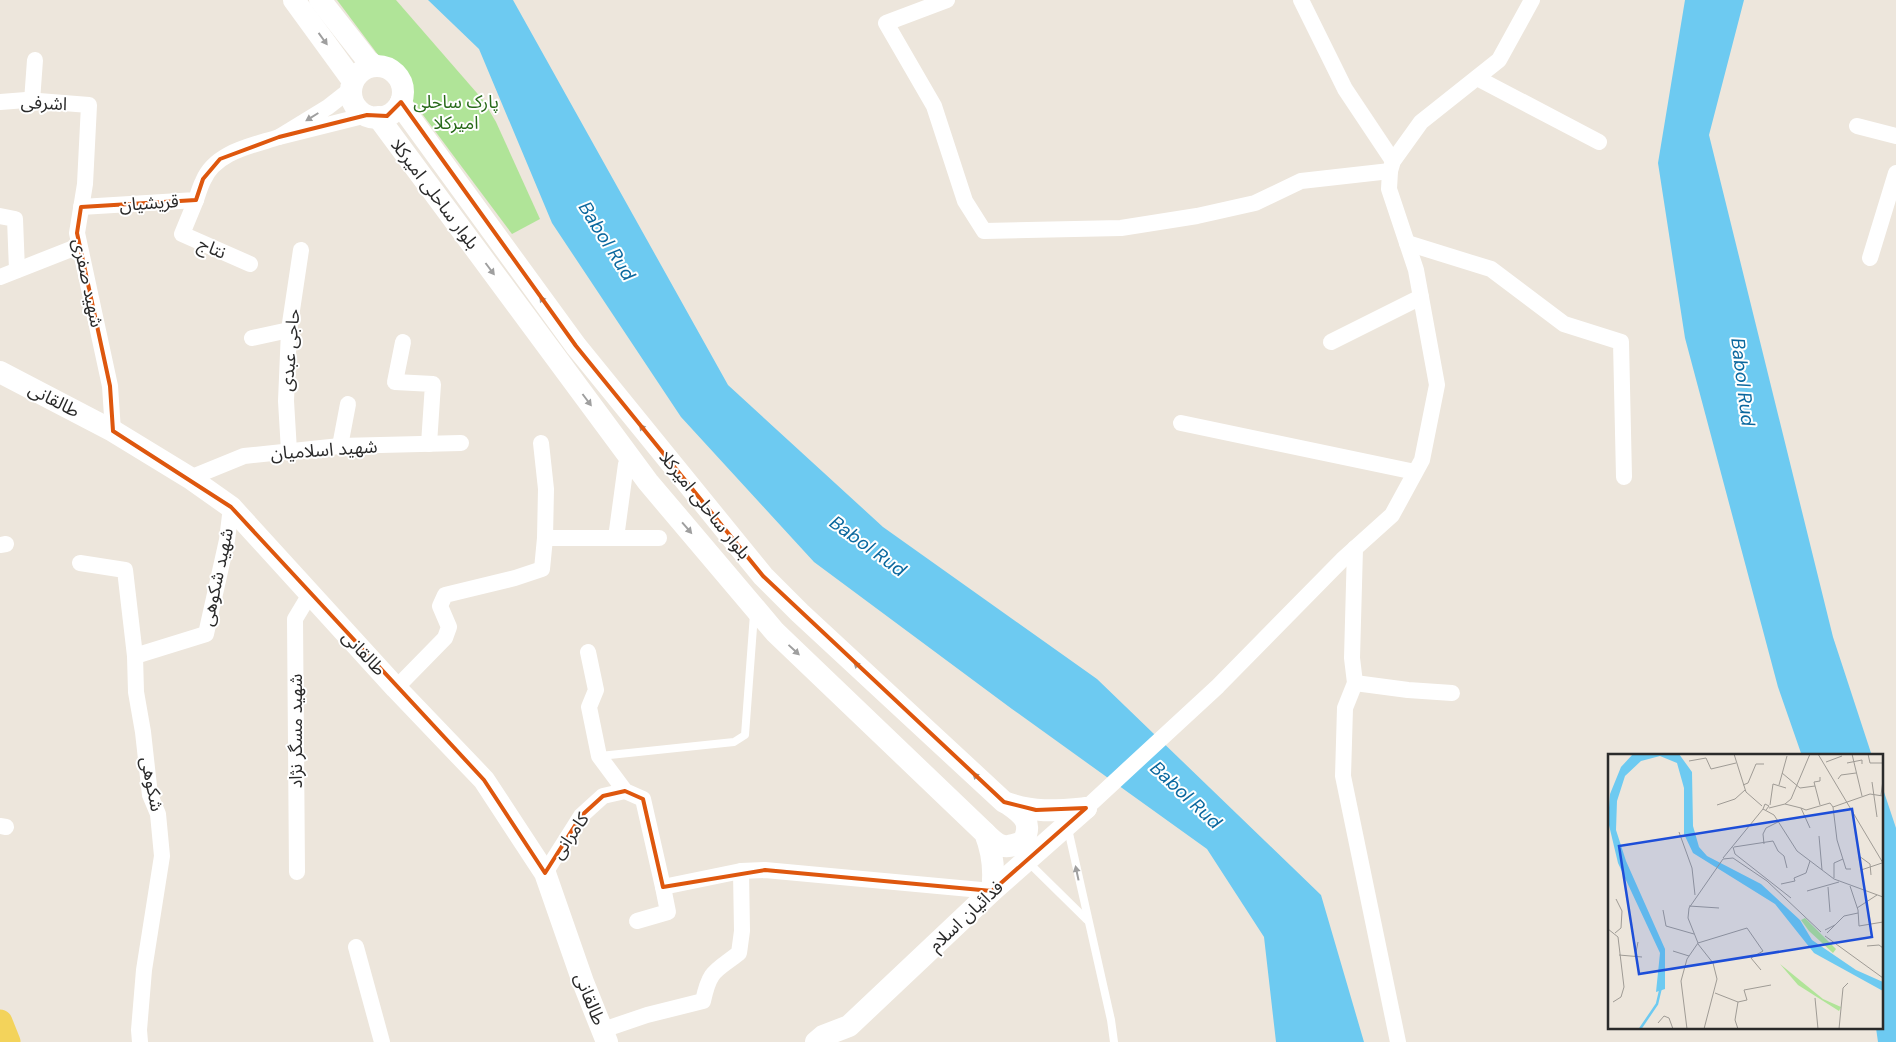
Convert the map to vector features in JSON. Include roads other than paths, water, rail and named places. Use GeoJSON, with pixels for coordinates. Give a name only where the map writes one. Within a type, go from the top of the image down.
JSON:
{"type":"FeatureCollection","features":[{"type":"Feature","properties":{"kind":"main road"},"geometry":{"type":"LineString","coordinates":[[294,0],[352,85]]}},
{"type":"Feature","properties":{"kind":"main road"},"geometry":{"type":"LineString","coordinates":[[320,0],[368,61],[375,66]]}},
{"type":"Feature","properties":{"kind":"main road"},"geometry":{"type":"LineString","coordinates":[[375,66],[389,68],[401,80],[403,89],[401,102],[394,112],[387,116],[373,116],[362,113],[352,98],[352,85],[358,74],[364,69],[375,66]]}},
{"type":"Feature","properties":{"kind":"main road","name":"بلوار ساحلی امیرکلا"},"geometry":{"type":"LineString","coordinates":[[401,102],[407,114],[576,346],[763,576],[800,613],[1004,802],[1036,810],[1051,811],[1086,808]]}},
{"type":"Feature","properties":{"kind":"main road","name":"بلوار ساحلی امیرکلا"},"geometry":{"type":"LineString","coordinates":[[373,116],[648,482],[775,632],[985,834],[992,850],[994,876],[992,891]]}},
{"type":"Feature","properties":{"kind":"main road","name":"طالقانی"},"geometry":{"type":"LineString","coordinates":[[0,372],[113,431],[190,478],[231,507],[396,688],[484,780],[545,874],[583,982],[605,1036]]}},
{"type":"Feature","properties":{"kind":"main road"},"geometry":{"type":"LineString","coordinates":[[985,834],[996,844],[1007,848],[1023,842],[1028,833],[1026,820],[1018,811],[1004,802]]}},
{"type":"Feature","properties":{"kind":"main road","name":"فدائیان اسلام"},"geometry":{"type":"LineString","coordinates":[[816,1042],[823,1036],[846,1034],[992,891],[1086,808]]}},
{"type":"Feature","properties":{"kind":"main road"},"geometry":{"type":"LineString","coordinates":[[0,1022],[8,1042]]}},
{"type":"Feature","properties":{"kind":"street"},"geometry":{"type":"LineString","coordinates":[[947,0],[886,23],[934,106],[965,200],[984,231],[1121,228],[1196,216],[1255,203],[1301,181],[1392,166]]}},
{"type":"Feature","properties":{"kind":"street"},"geometry":{"type":"LineString","coordinates":[[1301,0],[1345,89],[1392,166]]}},
{"type":"Feature","properties":{"kind":"street"},"geometry":{"type":"LineString","coordinates":[[1086,808],[1218,686],[1355,548],[1392,515],[1422,460],[1437,385],[1416,270],[1389,188],[1392,166],[1421,122],[1499,60],[1532,0]]}},
{"type":"Feature","properties":{"kind":"street"},"geometry":{"type":"LineString","coordinates":[[32,101],[35,60]]}},
{"type":"Feature","properties":{"kind":"street"},"geometry":{"type":"LineString","coordinates":[[1477,78],[1599,142]]}},
{"type":"Feature","properties":{"kind":"street"},"geometry":{"type":"LineString","coordinates":[[278,137],[328,107],[352,85]]}},
{"type":"Feature","properties":{"kind":"street","name":"اشرفی"},"geometry":{"type":"LineString","coordinates":[[0,102],[32,101],[89,105]]}},
{"type":"Feature","properties":{"kind":"street","name":"شهید صفری"},"geometry":{"type":"LineString","coordinates":[[89,105],[85,184],[77,233],[110,386],[113,431]]}},
{"type":"Feature","properties":{"kind":"street"},"geometry":{"type":"LineString","coordinates":[[278,137],[373,116]]}},
{"type":"Feature","properties":{"kind":"street"},"geometry":{"type":"LineString","coordinates":[[1857,126],[1896,136]]}},
{"type":"Feature","properties":{"kind":"street","name":"قریشیان"},"geometry":{"type":"LineString","coordinates":[[81,207],[196,200],[203,179],[220,159],[278,137]]}},
{"type":"Feature","properties":{"kind":"street"},"geometry":{"type":"LineString","coordinates":[[1870,258],[1896,173]]}},
{"type":"Feature","properties":{"kind":"street","name":"نتاج"},"geometry":{"type":"LineString","coordinates":[[196,200],[182,234],[250,264]]}},
{"type":"Feature","properties":{"kind":"street"},"geometry":{"type":"LineString","coordinates":[[0,216],[15,219],[17,270]]}},
{"type":"Feature","properties":{"kind":"street"},"geometry":{"type":"LineString","coordinates":[[1407,243],[1491,269],[1564,324],[1622,342],[1624,477]]}},
{"type":"Feature","properties":{"kind":"street"},"geometry":{"type":"LineString","coordinates":[[0,276],[79,246]]}},
{"type":"Feature","properties":{"kind":"street","name":"حاجی عبدی"},"geometry":{"type":"LineString","coordinates":[[289,451],[286,401],[289,330],[301,250]]}},
{"type":"Feature","properties":{"kind":"street"},"geometry":{"type":"LineString","coordinates":[[1331,342],[1421,297]]}},
{"type":"Feature","properties":{"kind":"street"},"geometry":{"type":"LineString","coordinates":[[252,338],[289,330]]}},
{"type":"Feature","properties":{"kind":"street"},"geometry":{"type":"LineString","coordinates":[[402,342],[395,382],[433,384],[429,444]]}},
{"type":"Feature","properties":{"kind":"street"},"geometry":{"type":"LineString","coordinates":[[340,446],[348,404]]}},
{"type":"Feature","properties":{"kind":"street"},"geometry":{"type":"LineString","coordinates":[[1181,423],[1415,472]]}},
{"type":"Feature","properties":{"kind":"street","name":"شهید اسلامیان"},"geometry":{"type":"LineString","coordinates":[[190,478],[244,456],[340,446],[462,443]]}},
{"type":"Feature","properties":{"kind":"street"},"geometry":{"type":"LineString","coordinates":[[396,688],[445,638],[449,627],[440,606],[445,595],[516,578],[542,569],[546,489],[541,443]]}},
{"type":"Feature","properties":{"kind":"street"},"geometry":{"type":"LineString","coordinates":[[616,538],[626,464]]}},
{"type":"Feature","properties":{"kind":"street","name":"شهید شکوهی"},"geometry":{"type":"LineString","coordinates":[[135,656],[206,634],[227,540],[231,507]]}},
{"type":"Feature","properties":{"kind":"street"},"geometry":{"type":"LineString","coordinates":[[545,538],[659,538]]}},
{"type":"Feature","properties":{"kind":"street"},"geometry":{"type":"LineString","coordinates":[[1355,548],[1352,658],[1355,683],[1345,708],[1343,776],[1398,1042]]}},
{"type":"Feature","properties":{"kind":"street","name":"شکوهی"},"geometry":{"type":"LineString","coordinates":[[80,563],[125,570],[135,656],[136,692],[150,794],[158,814],[162,856],[144,970],[139,1030],[140,1042]]}},
{"type":"Feature","properties":{"kind":"street","name":"شهید مسگر نژاد"},"geometry":{"type":"LineString","coordinates":[[297,872],[295,619],[310,594]]}},
{"type":"Feature","properties":{"kind":"street"},"geometry":{"type":"LineString","coordinates":[[588,652],[596,690],[589,706],[599,756],[625,792],[643,799],[668,912],[636,921]]}},
{"type":"Feature","properties":{"kind":"street"},"geometry":{"type":"LineString","coordinates":[[1355,683],[1408,690],[1452,693]]}},
{"type":"Feature","properties":{"kind":"street","name":"کامرانی"},"geometry":{"type":"LineString","coordinates":[[545,874],[581,816],[603,796],[625,792]]}},
{"type":"Feature","properties":{"kind":"street"},"geometry":{"type":"LineString","coordinates":[[663,887],[741,871],[765,870],[992,891]]}},
{"type":"Feature","properties":{"kind":"street"},"geometry":{"type":"LineString","coordinates":[[605,1036],[648,1015],[703,1001],[707,984],[714,971],[740,953],[742,931],[741,871]]}},
{"type":"Feature","properties":{"kind":"street"},"geometry":{"type":"LineString","coordinates":[[356,947],[382,1042]]}},
{"type":"Feature","properties":{"kind":"lane"},"geometry":{"type":"LineString","coordinates":[[599,756],[734,742],[745,735],[755,608]]}},
{"type":"Feature","properties":{"kind":"lane"},"geometry":{"type":"LineString","coordinates":[[1067,823],[1111,1020],[1114,1042]]}},
{"type":"Feature","properties":{"kind":"lane"},"geometry":{"type":"LineString","coordinates":[[1026,860],[1088,920]]}},
{"type":"Feature","properties":{"kind":"water","name":"Babol Rud"},"geometry":{"type":"Polygon","coordinates":[[[428,0],[513,0],[728,385],[883,527],[1097,679],[1321,895],[1364,1042],[1276,1042],[1264,937],[1207,849],[1012,709],[814,562],[681,417],[552,223],[479,49],[428,0]]]}},
{"type":"Feature","properties":{"kind":"water","name":"Babol Rud"},"geometry":{"type":"Polygon","coordinates":[[[1685,0],[1744,0],[1709,135],[1833,637],[1871,754],[1801,754],[1778,687],[1685,338],[1658,163],[1685,0]]]}},
{"type":"Feature","properties":{"kind":"water"},"geometry":{"type":"Polygon","coordinates":[[[1884,792],[1896,828],[1896,1042],[1878,1042],[1876,1030],[1884,1030],[1884,792]]]}},
{"type":"Feature","properties":{"kind":"park label","name":"پارک ساحلی امیرکلا"},"geometry":{"type":"Point","coordinates":[456,112]}}]}
